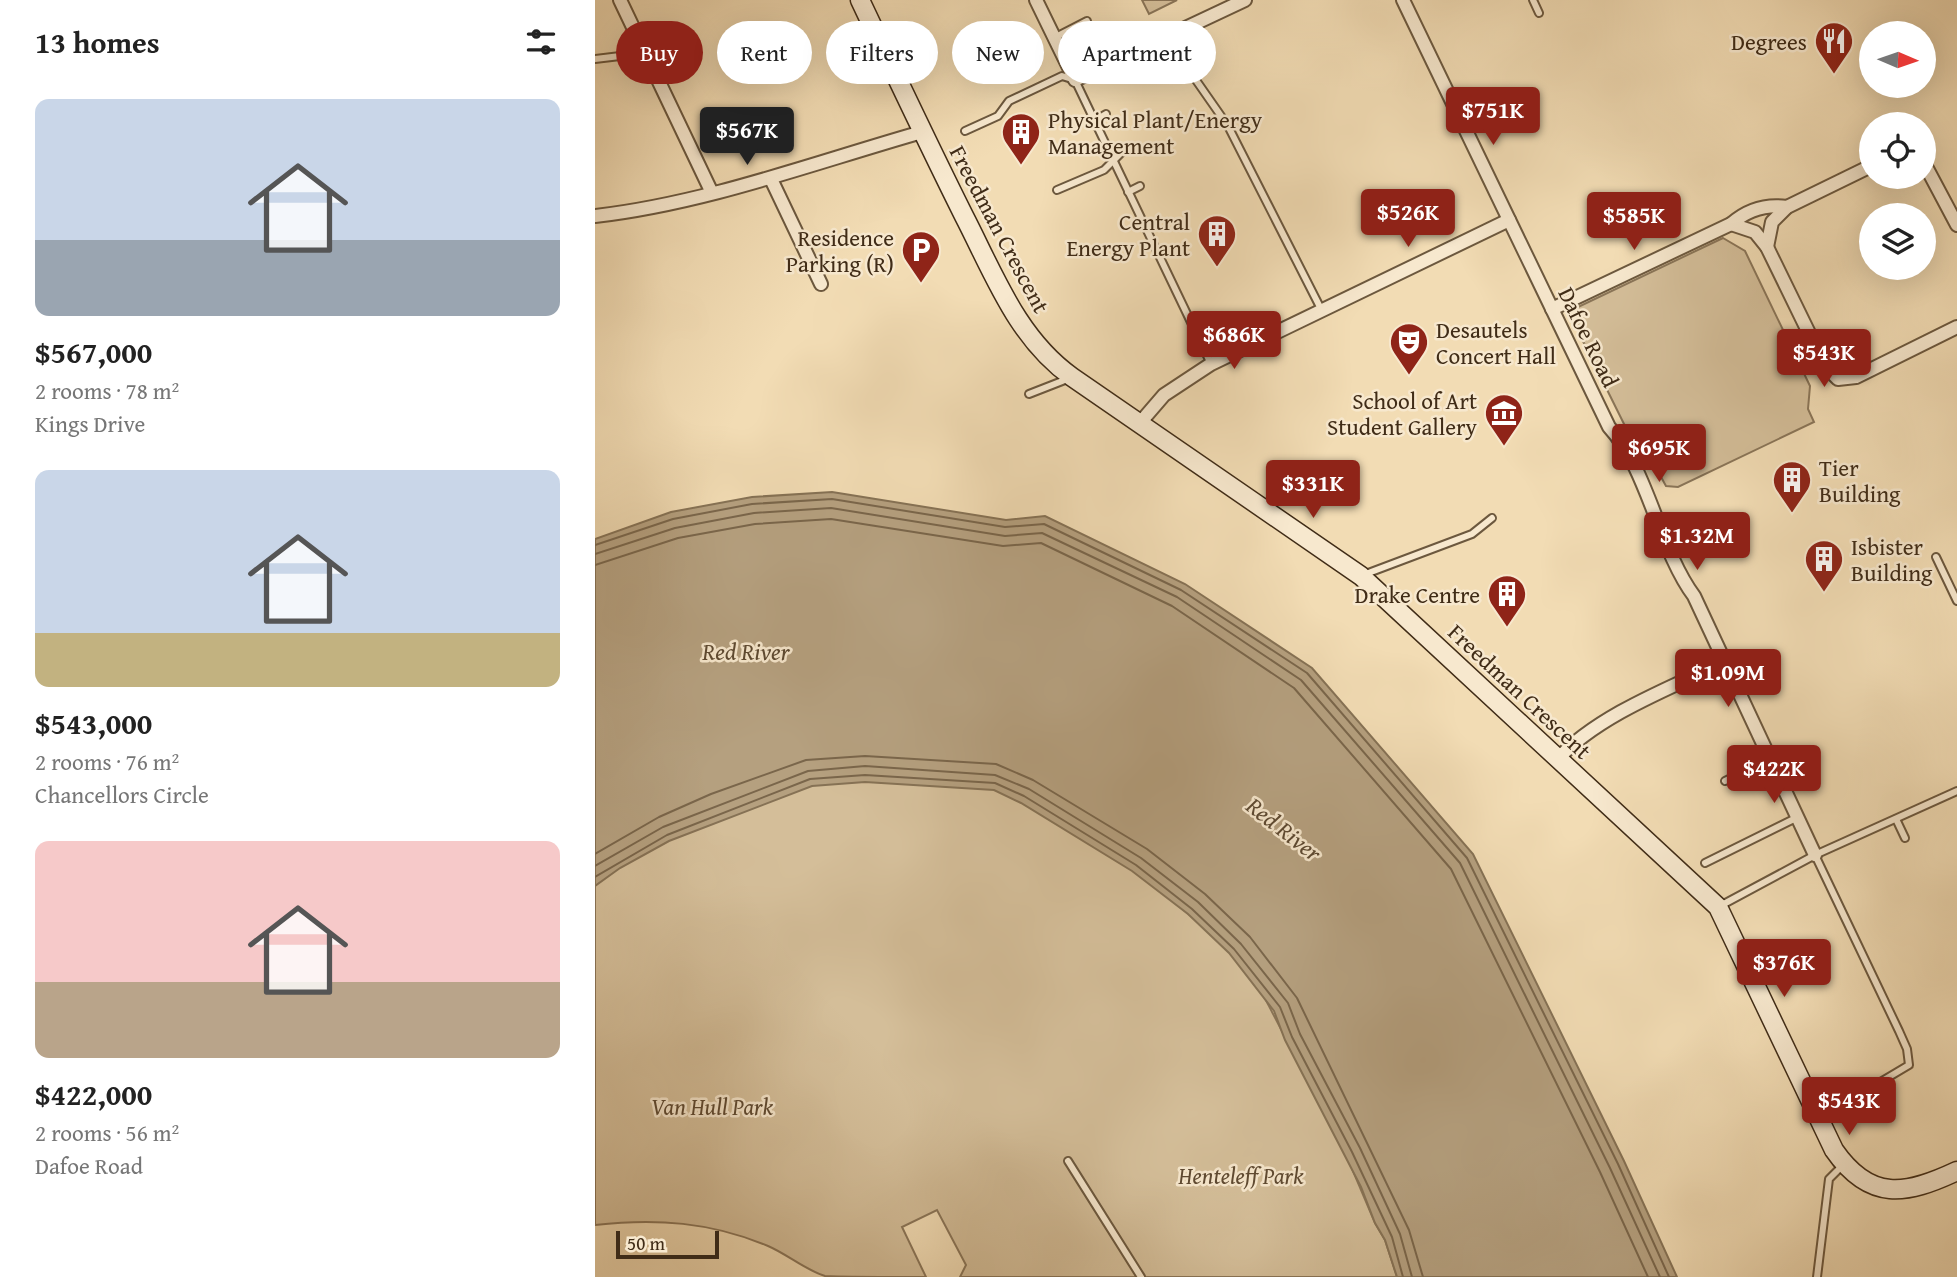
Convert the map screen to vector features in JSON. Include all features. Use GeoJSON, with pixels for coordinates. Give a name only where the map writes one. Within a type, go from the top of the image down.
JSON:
{"type":"FeatureCollection","features":[{"type":"Feature","properties":{"kind":"street"},"geometry":{"type":"LineString","coordinates":[[620,0],[630,21]]}},
{"type":"Feature","properties":{"kind":"street","name":"Freedman Crescent"},"geometry":{"type":"LineString","coordinates":[[860,0],[922,132],[1016,318],[1034,345],[1072,377],[1361,576],[1718,907],[1844,1164],[1863,1182],[1889,1190],[1909,1191],[1957,1171]]}},
{"type":"Feature","properties":{"kind":"street"},"geometry":{"type":"LineString","coordinates":[[1036,0],[1058,46]]}},
{"type":"Feature","properties":{"kind":"street"},"geometry":{"type":"LineString","coordinates":[[1202,21],[1245,0]]}},
{"type":"Feature","properties":{"kind":"street","name":"Dafoe Road"},"geometry":{"type":"LineString","coordinates":[[1403,0],[1609,427],[1609,437],[1665,555],[1674,562],[1725,662],[1815,855]]}},
{"type":"Feature","properties":{"kind":"street"},"geometry":{"type":"LineString","coordinates":[[660,84],[712,194]]}},
{"type":"Feature","properties":{"kind":"street"},"geometry":{"type":"LineString","coordinates":[[595,216],[640,211],[712,194],[771,178],[847,148],[922,132]]}},
{"type":"Feature","properties":{"kind":"street"},"geometry":{"type":"LineString","coordinates":[[1767,247],[1772,222],[1787,207],[1859,172]]}},
{"type":"Feature","properties":{"kind":"street"},"geometry":{"type":"LineString","coordinates":[[771,178],[821,284]]}},
{"type":"Feature","properties":{"kind":"street"},"geometry":{"type":"LineString","coordinates":[[1936,185],[1957,225]]}},
{"type":"Feature","properties":{"kind":"street"},"geometry":{"type":"LineString","coordinates":[[1552,309],[1731,224],[1741,215],[1771,204],[1787,207]]}},
{"type":"Feature","properties":{"kind":"street"},"geometry":{"type":"LineString","coordinates":[[1139,424],[1164,395],[1211,364],[1509,220]]}},
{"type":"Feature","properties":{"kind":"street"},"geometry":{"type":"LineString","coordinates":[[1731,224],[1755,232],[1767,247],[1825,366],[1838,379],[1856,377],[1957,327]]}},
{"type":"Feature","properties":{"kind":"street"},"geometry":{"type":"LineString","coordinates":[[1557,760],[1567,749],[1609,720],[1725,662]]}},
{"type":"Feature","properties":{"kind":"lane"},"geometry":{"type":"LineString","coordinates":[[1533,0],[1539,13]]}},
{"type":"Feature","properties":{"kind":"lane"},"geometry":{"type":"LineString","coordinates":[[1054,38],[1058,36]]}},
{"type":"Feature","properties":{"kind":"lane"},"geometry":{"type":"LineString","coordinates":[[595,59],[616,56]]}},
{"type":"Feature","properties":{"kind":"lane"},"geometry":{"type":"LineString","coordinates":[[965,131],[998,116],[1009,101],[1058,78]]}},
{"type":"Feature","properties":{"kind":"lane"},"geometry":{"type":"LineString","coordinates":[[1077,84],[1211,364]]}},
{"type":"Feature","properties":{"kind":"lane"},"geometry":{"type":"LineString","coordinates":[[1199,84],[1228,125],[1321,309]]}},
{"type":"Feature","properties":{"kind":"lane"},"geometry":{"type":"LineString","coordinates":[[1460,119],[1487,106],[1496,113]]}},
{"type":"Feature","properties":{"kind":"lane"},"geometry":{"type":"LineString","coordinates":[[1094,121],[1106,114]]}},
{"type":"Feature","properties":{"kind":"lane"},"geometry":{"type":"LineString","coordinates":[[1057,190],[1104,170],[1123,151]]}},
{"type":"Feature","properties":{"kind":"lane"},"geometry":{"type":"LineString","coordinates":[[1128,192],[1140,186]]}},
{"type":"Feature","properties":{"kind":"lane"},"geometry":{"type":"LineString","coordinates":[[1125,208],[1133,204]]}},
{"type":"Feature","properties":{"kind":"lane"},"geometry":{"type":"LineString","coordinates":[[1142,244],[1150,240]]}},
{"type":"Feature","properties":{"kind":"lane"},"geometry":{"type":"LineString","coordinates":[[1159,280],[1167,276]]}},
{"type":"Feature","properties":{"kind":"lane"},"geometry":{"type":"LineString","coordinates":[[1176,317],[1185,312]]}},
{"type":"Feature","properties":{"kind":"lane"},"geometry":{"type":"LineString","coordinates":[[1030,394],[1072,377]]}},
{"type":"Feature","properties":{"kind":"lane"},"geometry":{"type":"LineString","coordinates":[[1361,576],[1472,534],[1492,518]]}},
{"type":"Feature","properties":{"kind":"lane"},"geometry":{"type":"LineString","coordinates":[[1936,557],[1957,601]]}},
{"type":"Feature","properties":{"kind":"lane"},"geometry":{"type":"LineString","coordinates":[[1725,781],[1770,759]]}},
{"type":"Feature","properties":{"kind":"lane"},"geometry":{"type":"LineString","coordinates":[[1718,907],[1815,855],[1957,791]]}},
{"type":"Feature","properties":{"kind":"lane"},"geometry":{"type":"LineString","coordinates":[[1705,863],[1798,817]]}},
{"type":"Feature","properties":{"kind":"lane"},"geometry":{"type":"LineString","coordinates":[[1896,820],[1905,838]]}},
{"type":"Feature","properties":{"kind":"lane"},"geometry":{"type":"LineString","coordinates":[[1815,855],[1899,1031],[1909,1065],[1835,1109],[1815,1107]]}},
{"type":"Feature","properties":{"kind":"lane"},"geometry":{"type":"LineString","coordinates":[[1068,1161],[1141,1277]]}},
{"type":"Feature","properties":{"kind":"lane"},"geometry":{"type":"LineString","coordinates":[[1817,1277],[1829,1179],[1844,1164]]}},
{"type":"Feature","properties":{"kind":"green space"},"geometry":{"type":"Polygon","coordinates":[[[1142,0],[1177,0],[1149,14],[1142,0]]]}},
{"type":"Feature","properties":{"kind":"green space"},"geometry":{"type":"Polygon","coordinates":[[[1723,238],[1745,251],[1810,386],[1808,409],[1814,422],[1678,487],[1666,486],[1639,437],[1626,428],[1575,325],[1578,307],[1723,238]]]}},
{"type":"Feature","properties":{"kind":"green space"},"geometry":{"type":"Polygon","coordinates":[[[973,776],[1073,818],[1246,962],[1345,1152],[1385,1240],[1397,1277],[960,1277],[966,1265],[937,1210],[902,1227],[926,1277],[825,1276],[768,1246],[704,1227],[662,1222],[595,1225],[595,870],[770,778],[973,776]]]}},
{"type":"Feature","properties":{"kind":"water","name":"Red River"},"geometry":{"type":"Polygon","coordinates":[[[832,492],[1006,520],[1045,516],[1185,584],[1312,668],[1473,854],[1624,1161],[1677,1277],[1397,1277],[1385,1240],[1361,1187],[1285,1040],[1274,1011],[1229,953],[1188,914],[1132,871],[1021,803],[994,790],[865,782],[812,786],[669,841],[620,868],[595,886],[595,539],[671,512],[752,497],[832,492]]]}},
{"type":"Feature","properties":{"kind":"place","name":"Degrees"},"geometry":{"type":"Point","coordinates":[1834,75]}},
{"type":"Feature","properties":{"kind":"place","name":"Physical Plant/Energy Management"},"geometry":{"type":"Point","coordinates":[1021,166]}},
{"type":"Feature","properties":{"kind":"place","name":"Central Energy Plant"},"geometry":{"type":"Point","coordinates":[1217,268]}},
{"type":"Feature","properties":{"kind":"place","name":"Residence Parking (R)"},"geometry":{"type":"Point","coordinates":[921,284]}},
{"type":"Feature","properties":{"kind":"place","name":"Desautels Concert Hall"},"geometry":{"type":"Point","coordinates":[1409,376]}},
{"type":"Feature","properties":{"kind":"place","name":"School of Art Student Gallery"},"geometry":{"type":"Point","coordinates":[1504,447]}},
{"type":"Feature","properties":{"kind":"place","name":"Tier Building"},"geometry":{"type":"Point","coordinates":[1792,514]}},
{"type":"Feature","properties":{"kind":"place","name":"Isbister Building"},"geometry":{"type":"Point","coordinates":[1824,593]}},
{"type":"Feature","properties":{"kind":"place","name":"Drake Centre"},"geometry":{"type":"Point","coordinates":[1507,628]}},
{"type":"Feature","properties":{"kind":"park label","name":"Van Hull Park"},"geometry":{"type":"Point","coordinates":[712,1106]}},
{"type":"Feature","properties":{"kind":"park label","name":"Henteleff Park"},"geometry":{"type":"Point","coordinates":[1241,1175]}}]}
